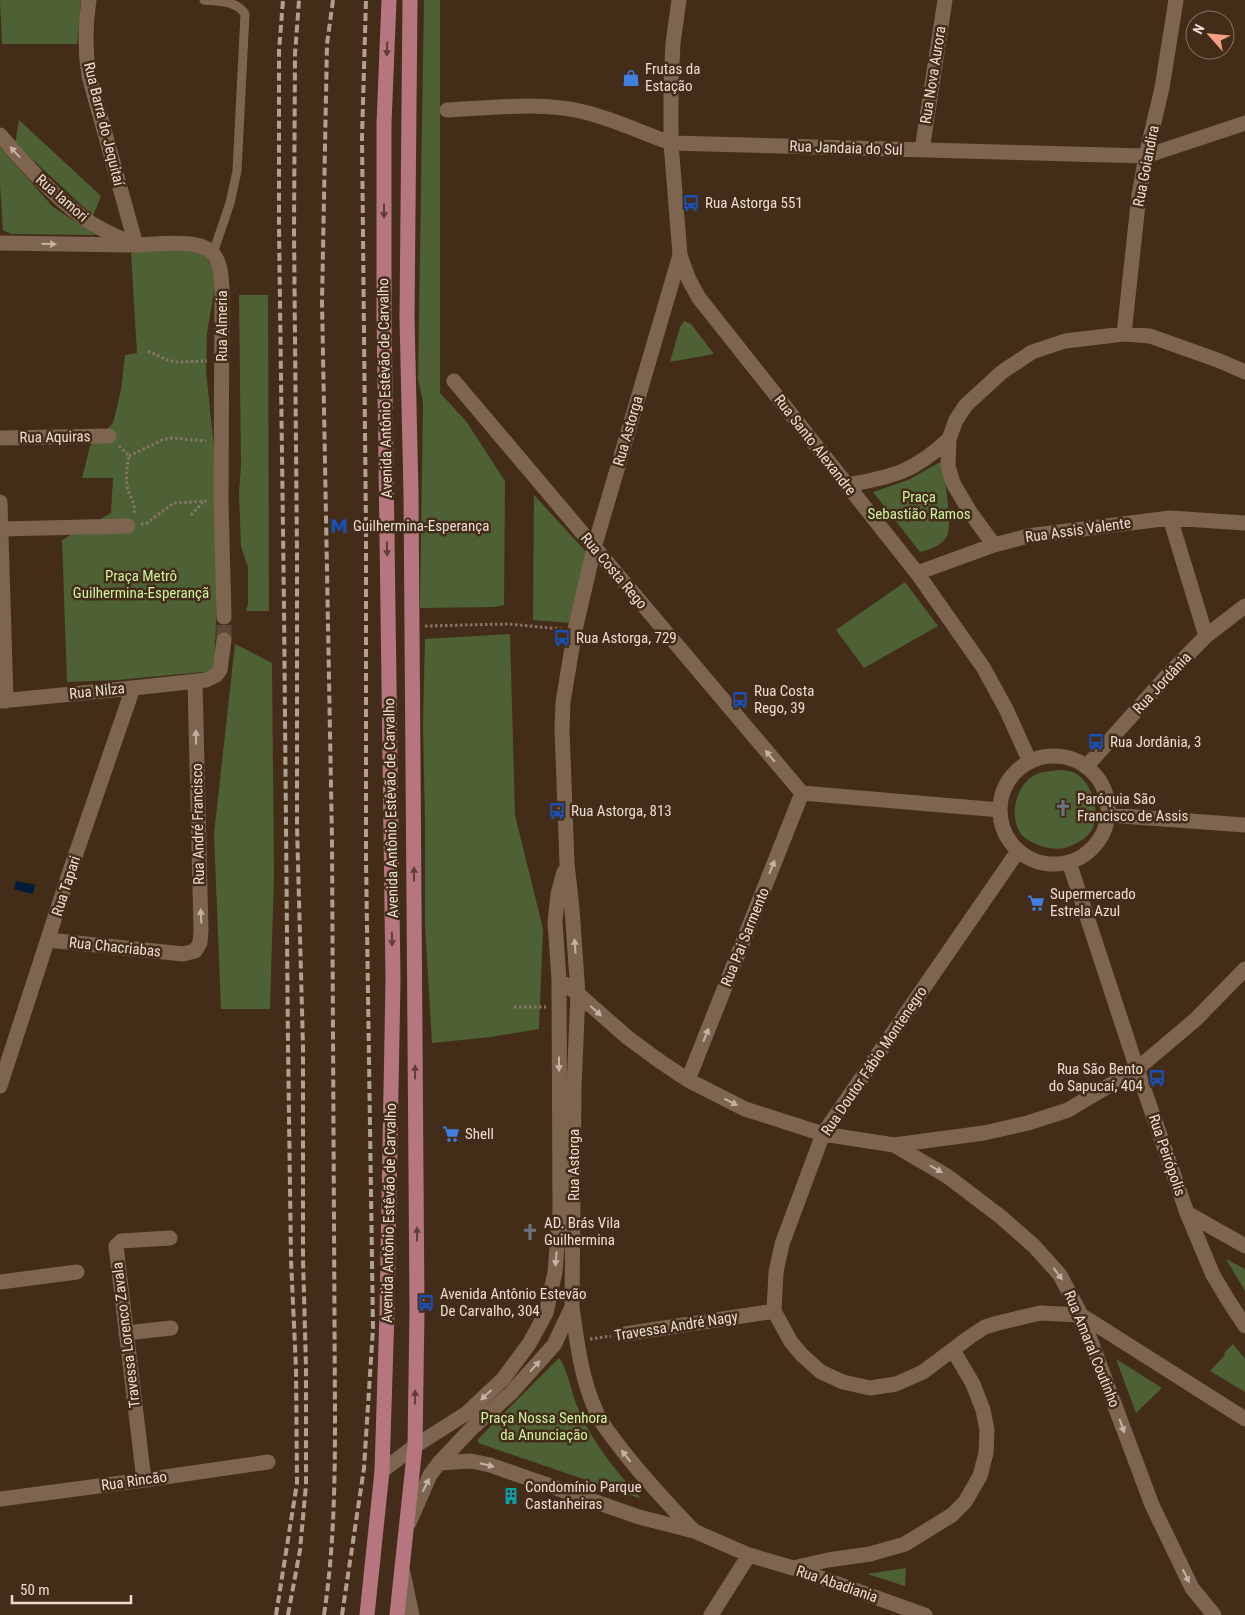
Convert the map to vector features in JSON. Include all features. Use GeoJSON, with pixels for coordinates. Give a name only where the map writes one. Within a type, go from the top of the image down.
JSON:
{"type":"FeatureCollection","features":[{"type":"Feature","properties":{"kind":"highway","name":"Avenida Antônio Estêvão de Carvalho"},"geometry":{"type":"LineString","coordinates":[[367,1615],[382,1471],[388,1312],[393,980],[384,314],[384,124],[389,0]]}},
{"type":"Feature","properties":{"kind":"highway","name":"Avenida Antônio Estêvão de Carvalho"},"geometry":{"type":"LineString","coordinates":[[397,1615],[414,1446],[417,1294],[411,503],[407,318],[410,0]]}},
{"type":"Feature","properties":{"kind":"street","name":"Rua Barra do Jequitaí"},"geometry":{"type":"LineString","coordinates":[[89,0],[86,34],[86,59],[89,76],[136,245]]}},
{"type":"Feature","properties":{"kind":"street","name":"Rua Astorga"},"geometry":{"type":"LineString","coordinates":[[406,1530],[430,1475],[470,1430],[511,1393],[554,1345],[572,1307],[574,1087],[578,994],[567,863],[562,728],[563,702],[575,630],[594,548],[680,255],[671,143],[672,77],[679,0]]}},
{"type":"Feature","properties":{"kind":"street","name":"Rua Nova Aurora"},"geometry":{"type":"LineString","coordinates":[[922,150],[945,0]]}},
{"type":"Feature","properties":{"kind":"street","name":"Rua Goiandira"},"geometry":{"type":"LineString","coordinates":[[1124,334],[1135,224],[1146,156],[1162,88],[1176,0]]}},
{"type":"Feature","properties":{"kind":"street","name":"Rua Jandaia do Sul"},"geometry":{"type":"LineString","coordinates":[[447,110],[526,106],[564,108],[605,118],[671,143],[1146,156],[1245,123]]}},
{"type":"Feature","properties":{"kind":"street","name":"Rua Iamori"},"geometry":{"type":"LineString","coordinates":[[0,135],[43,183],[83,218],[98,228],[136,245]]}},
{"type":"Feature","properties":{"kind":"street"},"geometry":{"type":"LineString","coordinates":[[0,243],[194,244],[206,247],[214,253]]}},
{"type":"Feature","properties":{"kind":"street","name":"Rua Almeria"},"geometry":{"type":"LineString","coordinates":[[214,253],[219,263],[222,288],[221,501],[224,617]]}},
{"type":"Feature","properties":{"kind":"street","name":"Rua Santo Alexandre"},"geometry":{"type":"LineString","coordinates":[[680,255],[689,280],[699,298],[917,573],[983,667],[1006,709],[1030,762]]}},
{"type":"Feature","properties":{"kind":"street"},"geometry":{"type":"LineString","coordinates":[[994,545],[970,512],[953,484],[948,466],[949,439],[956,420],[966,405],[1002,372],[1032,352],[1065,341],[1124,334],[1150,336],[1245,372]]}},
{"type":"Feature","properties":{"kind":"street","name":"Rua Costa Rego"},"geometry":{"type":"LineString","coordinates":[[454,381],[802,793]]}},
{"type":"Feature","properties":{"kind":"street","name":"Rua Aquiras"},"geometry":{"type":"LineString","coordinates":[[0,438],[110,436]]}},
{"type":"Feature","properties":{"kind":"street"},"geometry":{"type":"LineString","coordinates":[[846,485],[896,475],[917,466],[949,439]]}},
{"type":"Feature","properties":{"kind":"street"},"geometry":{"type":"LineString","coordinates":[[0,502],[3,701]]}},
{"type":"Feature","properties":{"kind":"street"},"geometry":{"type":"LineString","coordinates":[[1170,518],[1206,636]]}},
{"type":"Feature","properties":{"kind":"street","name":"Rua Assis Valente"},"geometry":{"type":"LineString","coordinates":[[917,573],[994,545],[1028,536],[1170,518],[1245,523]]}},
{"type":"Feature","properties":{"kind":"street"},"geometry":{"type":"LineString","coordinates":[[0,529],[128,526]]}},
{"type":"Feature","properties":{"kind":"street","name":"Rua Jordânia"},"geometry":{"type":"LineString","coordinates":[[1086,767],[1165,678],[1206,636],[1245,606]]}},
{"type":"Feature","properties":{"kind":"street"},"geometry":{"type":"LineString","coordinates":[[195,682],[211,678],[220,670],[224,640]]}},
{"type":"Feature","properties":{"kind":"street","name":"Rua Nilza"},"geometry":{"type":"LineString","coordinates":[[3,701],[195,682]]}},
{"type":"Feature","properties":{"kind":"street","name":"Rua André Francisco"},"geometry":{"type":"LineString","coordinates":[[183,954],[195,951],[200,943],[202,931],[195,682]]}},
{"type":"Feature","properties":{"kind":"street","name":"Rua Tapari"},"geometry":{"type":"LineString","coordinates":[[0,1086],[70,871],[133,688]]}},
{"type":"Feature","properties":{"kind":"street"},"geometry":{"type":"LineString","coordinates":[[1059,756],[1073,760],[1086,767],[1098,780],[1106,796],[1108,815],[1104,830],[1096,844],[1084,855],[1069,862],[1051,865],[1033,861],[1018,851],[1008,839],[1002,825],[1000,810],[1002,796],[1008,782],[1018,770],[1030,762],[1044,757],[1059,756]]}},
{"type":"Feature","properties":{"kind":"street"},"geometry":{"type":"LineString","coordinates":[[802,793],[1000,810]]}},
{"type":"Feature","properties":{"kind":"street","name":"Rua Pai Sarmento"},"geometry":{"type":"LineString","coordinates":[[688,1080],[802,793]]}},
{"type":"Feature","properties":{"kind":"street"},"geometry":{"type":"LineString","coordinates":[[1108,815],[1245,825]]}},
{"type":"Feature","properties":{"kind":"street","name":"Rua Doutor Fábio Montenegro"},"geometry":{"type":"LineString","coordinates":[[774,1311],[776,1272],[782,1244],[823,1134],[1018,851]]}},
{"type":"Feature","properties":{"kind":"street","name":"Rua Peirópolis"},"geometry":{"type":"LineString","coordinates":[[1069,862],[1187,1213],[1213,1275],[1245,1326]]}},
{"type":"Feature","properties":{"kind":"street","name":"Rua Astorga"},"geometry":{"type":"LineString","coordinates":[[382,1471],[414,1446],[468,1412],[503,1379],[529,1344],[546,1313],[555,1272],[560,1211],[559,980],[555,922],[558,894],[567,863]]}},
{"type":"Feature","properties":{"kind":"street","name":"Rua Chacriabas"},"geometry":{"type":"LineString","coordinates":[[48,940],[183,954]]}},
{"type":"Feature","properties":{"kind":"street"},"geometry":{"type":"LineString","coordinates":[[559,980],[644,1051],[688,1080],[745,1109],[823,1134],[894,1145],[984,1133],[1028,1123],[1068,1110],[1138,1069],[1195,1020],[1245,969]]}},
{"type":"Feature","properties":{"kind":"street","name":"Rua Amaral Coutinho"},"geometry":{"type":"LineString","coordinates":[[894,1145],[947,1176],[1001,1217],[1034,1246],[1060,1275],[1081,1315],[1152,1505],[1192,1588],[1214,1615]]}},
{"type":"Feature","properties":{"kind":"street"},"geometry":{"type":"LineString","coordinates":[[1187,1213],[1245,1246]]}},
{"type":"Feature","properties":{"kind":"street","name":"Travessa Lorenco Zavala"},"geometry":{"type":"LineString","coordinates":[[144,1480],[116,1246],[121,1241],[170,1238]]}},
{"type":"Feature","properties":{"kind":"street"},"geometry":{"type":"LineString","coordinates":[[0,1282],[77,1272]]}},
{"type":"Feature","properties":{"kind":"street"},"geometry":{"type":"LineString","coordinates":[[572,1307],[580,1361],[596,1413],[614,1440],[656,1492],[694,1531]]}},
{"type":"Feature","properties":{"kind":"street"},"geometry":{"type":"LineString","coordinates":[[774,1311],[791,1342],[822,1372],[843,1382],[870,1388],[896,1384],[922,1372],[971,1336],[998,1323],[1040,1313],[1081,1315],[1244,1418]]}},
{"type":"Feature","properties":{"kind":"street","name":"Travessa André Nagy"},"geometry":{"type":"LineString","coordinates":[[626,1334],[774,1311]]}},
{"type":"Feature","properties":{"kind":"street"},"geometry":{"type":"LineString","coordinates":[[126,1333],[171,1328]]}},
{"type":"Feature","properties":{"kind":"street"},"geometry":{"type":"LineString","coordinates":[[529,1344],[554,1345],[566,1349],[580,1361]]}},
{"type":"Feature","properties":{"kind":"street"},"geometry":{"type":"LineString","coordinates":[[793,1568],[828,1560],[870,1554],[905,1544],[952,1515],[965,1502],[980,1476],[986,1453],[987,1430],[983,1410],[973,1384],[954,1350]]}},
{"type":"Feature","properties":{"kind":"street","name":"Rua Rincão"},"geometry":{"type":"LineString","coordinates":[[0,1499],[268,1462]]}},
{"type":"Feature","properties":{"kind":"street"},"geometry":{"type":"LineString","coordinates":[[439,1463],[472,1462],[490,1465],[639,1517],[694,1531],[749,1555],[711,1615]]}},
{"type":"Feature","properties":{"kind":"street"},"geometry":{"type":"LineString","coordinates":[[639,1517],[649,1509],[656,1492]]}},
{"type":"Feature","properties":{"kind":"street","name":"Rua Abadiania"},"geometry":{"type":"LineString","coordinates":[[749,1555],[793,1568],[925,1615]]}},
{"type":"Feature","properties":{"kind":"street"},"geometry":{"type":"LineString","coordinates":[[402,1570],[412,1615]]}},
{"type":"Feature","properties":{"kind":"lane"},"geometry":{"type":"LineString","coordinates":[[204,0],[236,5],[245,14],[237,171],[230,203],[214,253]]}},
{"type":"Feature","properties":{"kind":"path"},"geometry":{"type":"LineString","coordinates":[[148,351],[175,362],[222,360]]}},
{"type":"Feature","properties":{"kind":"path"},"geometry":{"type":"LineString","coordinates":[[110,436],[129,456]]}},
{"type":"Feature","properties":{"kind":"path"},"geometry":{"type":"LineString","coordinates":[[129,456],[162,440],[171,438],[222,443]]}},
{"type":"Feature","properties":{"kind":"path"},"geometry":{"type":"LineString","coordinates":[[128,526],[135,507],[128,490],[126,476],[129,456]]}},
{"type":"Feature","properties":{"kind":"path"},"geometry":{"type":"LineString","coordinates":[[128,526],[147,523],[174,503],[204,500],[221,501]]}},
{"type":"Feature","properties":{"kind":"path"},"geometry":{"type":"LineString","coordinates":[[191,515],[204,500]]}},
{"type":"Feature","properties":{"kind":"path"},"geometry":{"type":"LineString","coordinates":[[420,626],[508,624],[575,630]]}},
{"type":"Feature","properties":{"kind":"path"},"geometry":{"type":"LineString","coordinates":[[514,1007],[559,1006]]}},
{"type":"Feature","properties":{"kind":"path","name":"Travessa André Nagy"},"geometry":{"type":"LineString","coordinates":[[577,1341],[626,1334]]}},
{"type":"Feature","properties":{"kind":"green space"},"geometry":{"type":"Polygon","coordinates":[[[0,0],[81,0],[77,44],[2,44],[0,0]]]}},
{"type":"Feature","properties":{"kind":"green space"},"geometry":{"type":"Polygon","coordinates":[[[424,0],[440,0],[440,393],[466,421],[505,481],[504,605],[495,607],[420,608],[423,402],[418,379],[424,0]]]}},
{"type":"Feature","properties":{"kind":"green space"},"geometry":{"type":"Polygon","coordinates":[[[19,120],[101,196],[93,216],[15,143],[19,120]]]}},
{"type":"Feature","properties":{"kind":"green space"},"geometry":{"type":"Polygon","coordinates":[[[0,147],[53,207],[96,235],[11,234],[3,230],[0,147]]]}},
{"type":"Feature","properties":{"kind":"green space","name":"Praça Metrô Guilhermina-Esperançã"},"geometry":{"type":"Polygon","coordinates":[[[201,249],[217,275],[207,333],[206,371],[214,448],[218,573],[214,671],[117,680],[67,682],[62,540],[111,513],[113,478],[82,478],[90,446],[113,423],[121,390],[125,355],[137,353],[131,252],[201,249]]]}},
{"type":"Feature","properties":{"kind":"green space"},"geometry":{"type":"Polygon","coordinates":[[[239,295],[268,295],[269,611],[246,611],[248,604],[248,567],[241,547],[239,492],[241,466],[239,295]]]}},
{"type":"Feature","properties":{"kind":"green space"},"geometry":{"type":"Polygon","coordinates":[[[684,321],[691,324],[714,354],[670,362],[680,327],[684,321]]]}},
{"type":"Feature","properties":{"kind":"green space","name":"Praça Sebastião Ramos"},"geometry":{"type":"Polygon","coordinates":[[[942,461],[949,511],[949,530],[942,542],[920,552],[873,492],[908,480],[942,461]]]}},
{"type":"Feature","properties":{"kind":"green space"},"geometry":{"type":"Polygon","coordinates":[[[534,495],[588,554],[571,623],[533,620],[534,495]]]}},
{"type":"Feature","properties":{"kind":"green space"},"geometry":{"type":"Polygon","coordinates":[[[905,582],[938,626],[864,668],[836,630],[905,582]]]}},
{"type":"Feature","properties":{"kind":"green space"},"geometry":{"type":"Polygon","coordinates":[[[510,634],[515,815],[543,929],[539,1029],[491,1037],[432,1043],[425,925],[423,725],[425,639],[510,634]]]}},
{"type":"Feature","properties":{"kind":"green space"},"geometry":{"type":"Polygon","coordinates":[[[235,644],[272,663],[274,875],[270,1009],[221,1009],[214,834],[235,644]]]}},
{"type":"Feature","properties":{"kind":"green space","name":"Paróquia São Francisco de Assis"},"geometry":{"type":"Polygon","coordinates":[[[1060,770],[1075,773],[1081,777],[1093,797],[1096,813],[1093,827],[1087,836],[1067,847],[1054,849],[1038,845],[1021,834],[1017,827],[1015,809],[1019,792],[1030,778],[1040,773],[1060,770]]]}},
{"type":"Feature","properties":{"kind":"green space"},"geometry":{"type":"Polygon","coordinates":[[[1226,1259],[1245,1269],[1245,1291],[1226,1259]]]}},
{"type":"Feature","properties":{"kind":"green space"},"geometry":{"type":"Polygon","coordinates":[[[1233,1344],[1245,1359],[1245,1392],[1210,1371],[1233,1344]]]}},
{"type":"Feature","properties":{"kind":"green space","name":"Praça Nossa Senhora da Anunciação"},"geometry":{"type":"Polygon","coordinates":[[[559,1358],[583,1420],[605,1455],[639,1498],[478,1443],[478,1439],[559,1358]]]}},
{"type":"Feature","properties":{"kind":"green space"},"geometry":{"type":"Polygon","coordinates":[[[1116,1359],[1162,1388],[1136,1413],[1116,1359]]]}},
{"type":"Feature","properties":{"kind":"green space"},"geometry":{"type":"Polygon","coordinates":[[[906,1568],[905,1586],[867,1574],[906,1568]]]}},
{"type":"Feature","properties":{"kind":"water"},"geometry":{"type":"Polygon","coordinates":[[[16,881],[35,885],[33,894],[14,889],[16,881]]]}},
{"type":"Feature","properties":{"kind":"tunnel"},"geometry":{"type":"LineString","coordinates":[[224,617],[224,640]]}},
{"type":"Feature","properties":{"kind":"railway"},"geometry":{"type":"LineString","coordinates":[[276,1615],[297,1483],[296,1368],[291,1260],[279,227],[279,51],[283,0]]}},
{"type":"Feature","properties":{"kind":"railway"},"geometry":{"type":"LineString","coordinates":[[288,1615],[300,1550],[306,1485],[303,1047],[297,826],[294,230],[295,54],[299,0]]}},
{"type":"Feature","properties":{"kind":"railway"},"geometry":{"type":"LineString","coordinates":[[324,1615],[332,1541],[335,1441],[332,840],[322,301],[327,44],[333,0]]}},
{"type":"Feature","properties":{"kind":"railway"},"geometry":{"type":"LineString","coordinates":[[342,1615],[364,1468],[373,1328],[366,859],[366,530],[362,137],[366,0]]}},
{"type":"Feature","properties":{"kind":"place","name":"Frutas da Estação"},"geometry":{"type":"Point","coordinates":[631,78]}},
{"type":"Feature","properties":{"kind":"place","name":"Rua Astorga 551"},"geometry":{"type":"Point","coordinates":[691,203]}},
{"type":"Feature","properties":{"kind":"place","name":"Guilhermina-Esperança"},"geometry":{"type":"Point","coordinates":[339,526]}},
{"type":"Feature","properties":{"kind":"place","name":"Rua Astorga, 729"},"geometry":{"type":"Point","coordinates":[562,638]}},
{"type":"Feature","properties":{"kind":"place","name":"Rua Costa Rego, 39"},"geometry":{"type":"Point","coordinates":[740,700]}},
{"type":"Feature","properties":{"kind":"place","name":"Rua Jordânia, 3"},"geometry":{"type":"Point","coordinates":[1096,742]}},
{"type":"Feature","properties":{"kind":"place","name":"Paróquia São Francisco de Assis"},"geometry":{"type":"Point","coordinates":[1063,808]}},
{"type":"Feature","properties":{"kind":"place","name":"Rua Astorga, 813"},"geometry":{"type":"Point","coordinates":[557,811]}},
{"type":"Feature","properties":{"kind":"place","name":"Supermercado Estrela Azul"},"geometry":{"type":"Point","coordinates":[1036,903]}},
{"type":"Feature","properties":{"kind":"place","name":"Rua São Bento do Sapucaí, 404"},"geometry":{"type":"Point","coordinates":[1157,1078]}},
{"type":"Feature","properties":{"kind":"place","name":"Shell"},"geometry":{"type":"Point","coordinates":[451,1134]}},
{"type":"Feature","properties":{"kind":"place","name":"AD. Brás Vila Guilhermina"},"geometry":{"type":"Point","coordinates":[530,1232]}},
{"type":"Feature","properties":{"kind":"place","name":"Avenida Antônio Estevão De Carvalho, 304"},"geometry":{"type":"Point","coordinates":[426,1303]}},
{"type":"Feature","properties":{"kind":"place","name":"Condomínio Parque Castanheiras"},"geometry":{"type":"Point","coordinates":[511,1496]}}]}
